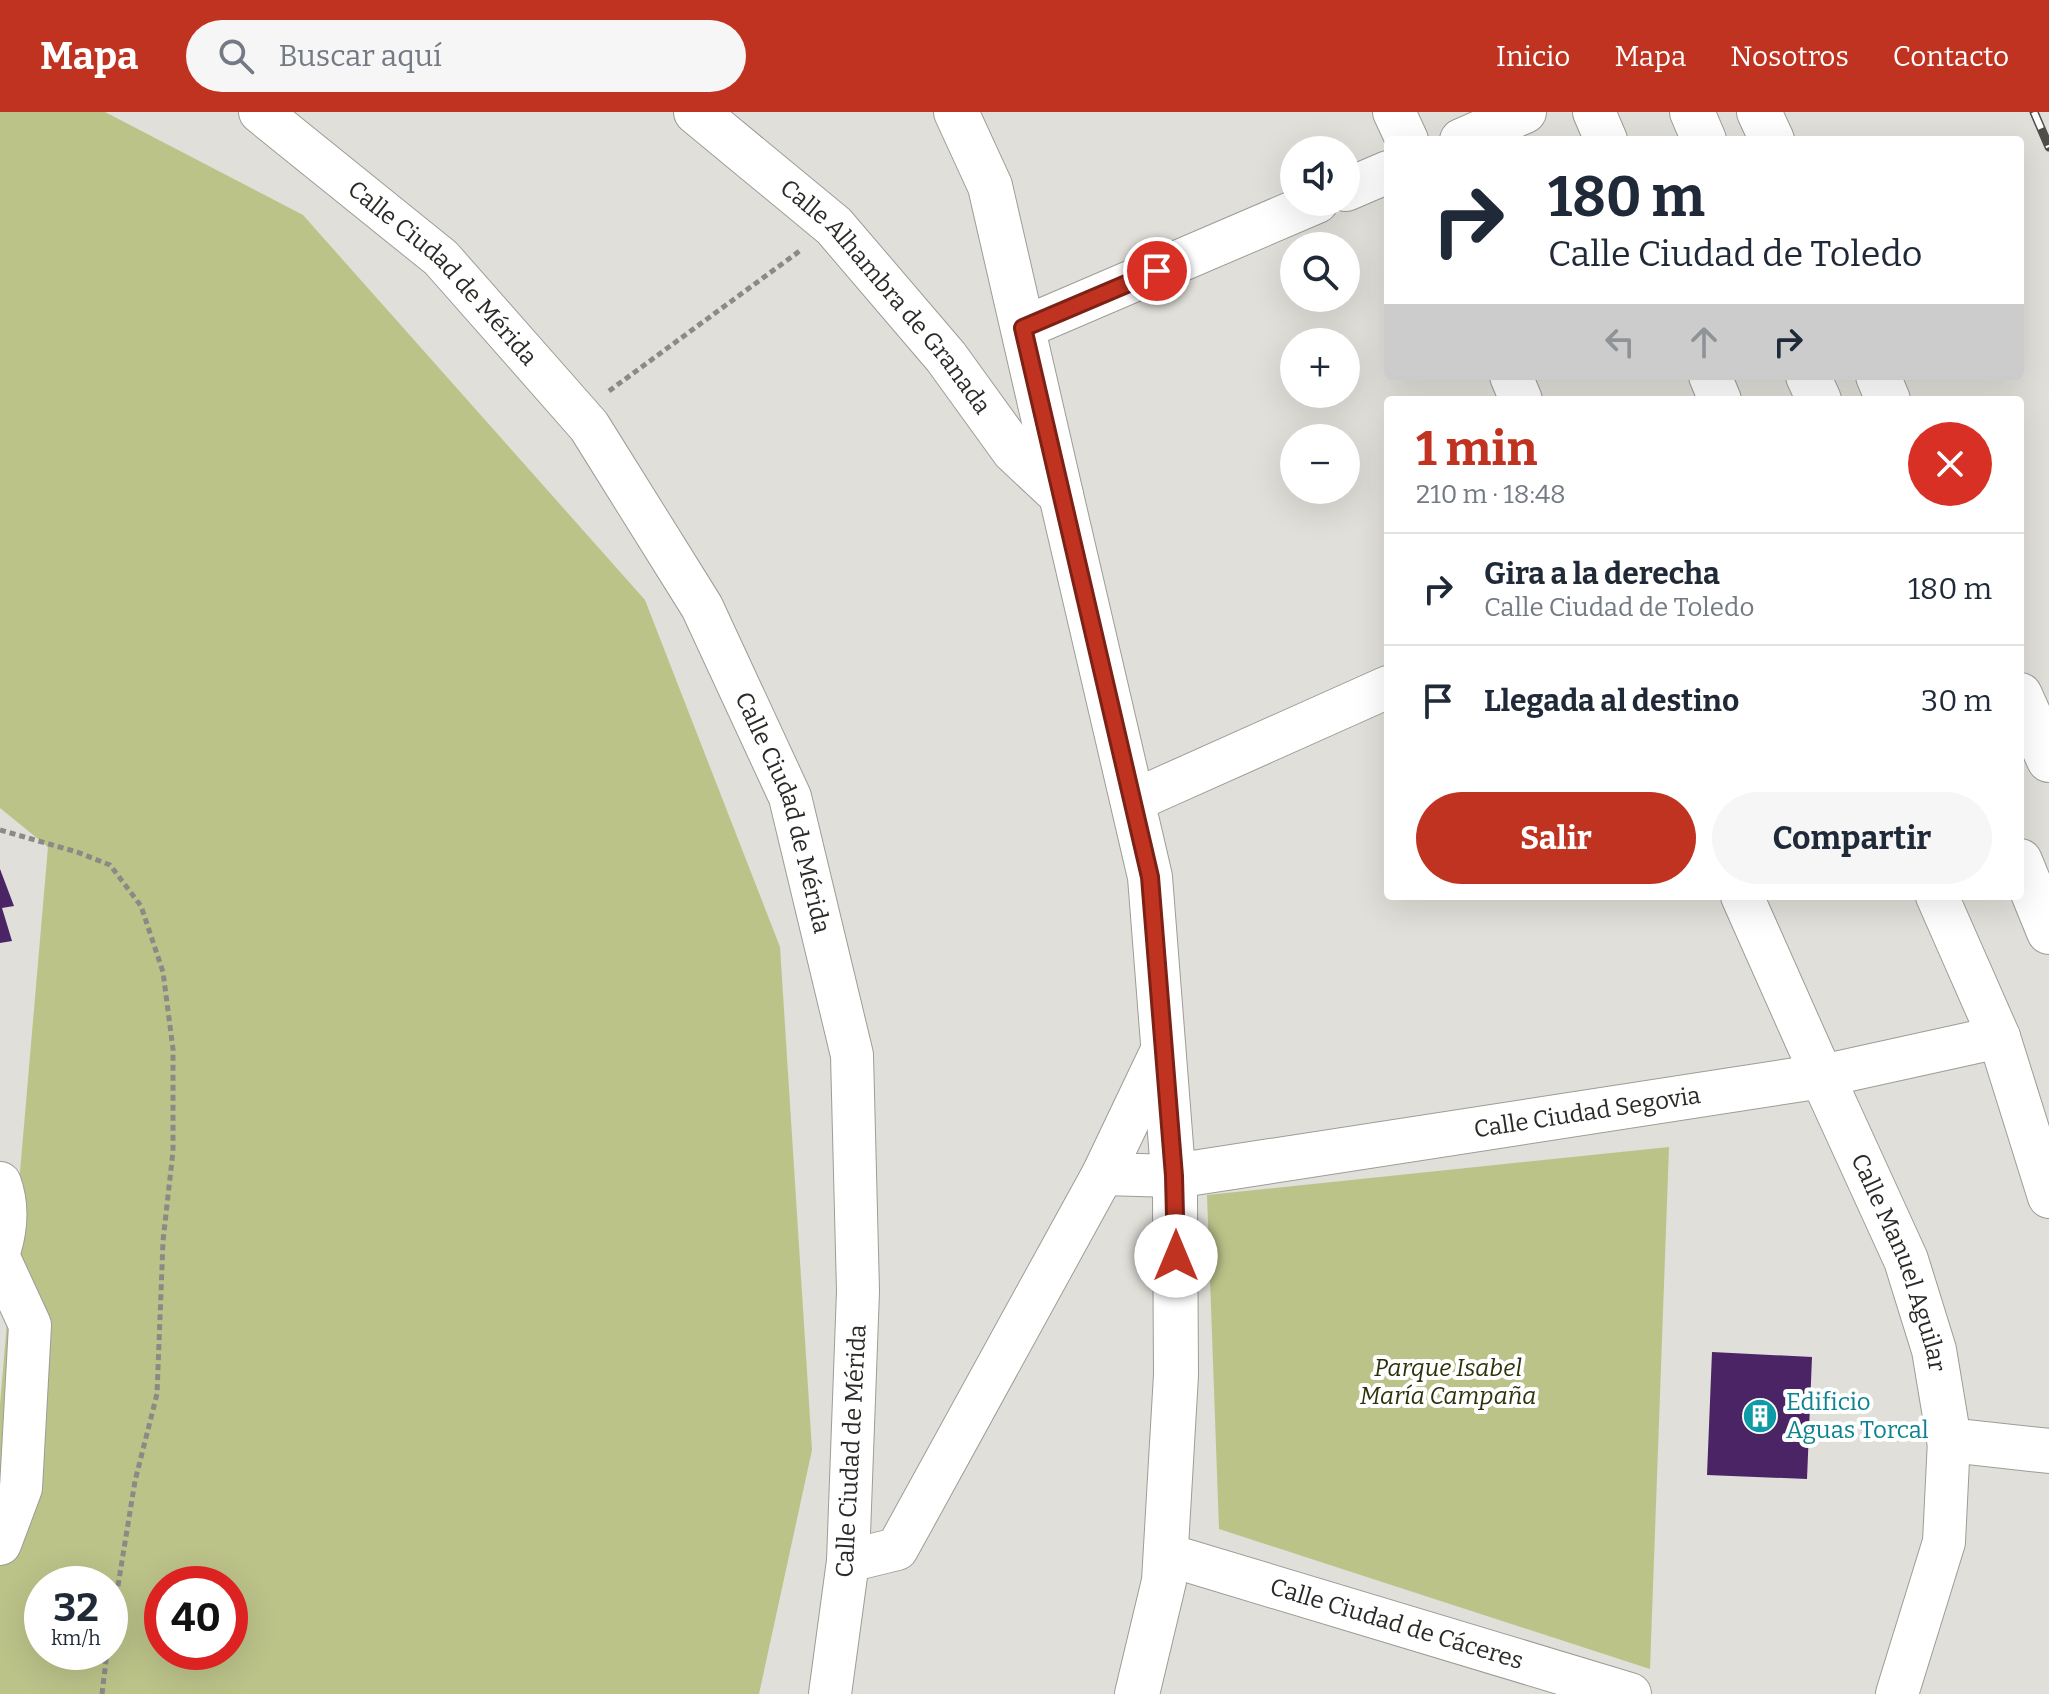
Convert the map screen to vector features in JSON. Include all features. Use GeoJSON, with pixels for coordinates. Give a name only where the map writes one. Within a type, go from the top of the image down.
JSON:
{"type":"FeatureCollection","features":[{"type":"Feature","properties":{"kind":"street","name":"Calle Ciudad de Mérida"},"geometry":{"type":"LineString","coordinates":[[260,112],[441,258],[589,426],[702,607],[790,797],[852,1055],[858,1291],[848,1561],[830,1694]]}},
{"type":"Feature","properties":{"kind":"street","name":"Calle Alhambra de Granada"},"geometry":{"type":"LineString","coordinates":[[696,112],[834,226],[946,357],[1014,451],[1061,495]]}},
{"type":"Feature","properties":{"kind":"street"},"geometry":{"type":"LineString","coordinates":[[956,112],[990,186]]}},
{"type":"Feature","properties":{"kind":"street"},"geometry":{"type":"LineString","coordinates":[[974,112],[1150,877],[1174,1176],[1176,1375],[1164,1581],[1137,1694]]}},
{"type":"Feature","properties":{"kind":"street"},"geometry":{"type":"LineString","coordinates":[[1394,112],[1405,136]]}},
{"type":"Feature","properties":{"kind":"street"},"geometry":{"type":"LineString","coordinates":[[1470,136],[1525,112]]}},
{"type":"Feature","properties":{"kind":"street"},"geometry":{"type":"LineString","coordinates":[[1594,112],[1604,136]]}},
{"type":"Feature","properties":{"kind":"street"},"geometry":{"type":"LineString","coordinates":[[1692,112],[1702,136]]}},
{"type":"Feature","properties":{"kind":"street"},"geometry":{"type":"LineString","coordinates":[[1759,112],[1770,136]]}},
{"type":"Feature","properties":{"kind":"street"},"geometry":{"type":"LineString","coordinates":[[1360,184],[1384,174]]}},
{"type":"Feature","properties":{"kind":"street"},"geometry":{"type":"LineString","coordinates":[[1023,328],[1284,216]]}},
{"type":"Feature","properties":{"kind":"street"},"geometry":{"type":"LineString","coordinates":[[1133,801],[1384,689]]}},
{"type":"Feature","properties":{"kind":"street"},"geometry":{"type":"LineString","coordinates":[[2024,704],[2049,760]]}},
{"type":"Feature","properties":{"kind":"street"},"geometry":{"type":"LineString","coordinates":[[2024,871],[2049,932]]}},
{"type":"Feature","properties":{"kind":"street","name":"Calle Manuel Aguilar"},"geometry":{"type":"LineString","coordinates":[[1744,900],[1906,1260],[1934,1350],[1949,1440],[1944,1542],[1897,1694]]}},
{"type":"Feature","properties":{"kind":"street"},"geometry":{"type":"LineString","coordinates":[[1939,900],[1999,1037],[2049,1197]]}},
{"type":"Feature","properties":{"kind":"street","name":"Calle Ciudad Segovia"},"geometry":{"type":"LineString","coordinates":[[1174,1176],[1822,1076],[1999,1037]]}},
{"type":"Feature","properties":{"kind":"street"},"geometry":{"type":"LineString","coordinates":[[848,1561],[897,1549],[1103,1174],[1164,1046]]}},
{"type":"Feature","properties":{"kind":"street"},"geometry":{"type":"LineString","coordinates":[[1103,1174],[1174,1176]]}},
{"type":"Feature","properties":{"kind":"street"},"geometry":{"type":"LineString","coordinates":[[0,1183],[6,1198],[5,1231],[0,1249]]}},
{"type":"Feature","properties":{"kind":"street"},"geometry":{"type":"LineString","coordinates":[[0,1260],[30,1325],[21,1488],[0,1544]]}},
{"type":"Feature","properties":{"kind":"street"},"geometry":{"type":"LineString","coordinates":[[1949,1440],[2049,1451]]}},
{"type":"Feature","properties":{"kind":"street","name":"Calle Ciudad de Cáceres"},"geometry":{"type":"LineString","coordinates":[[1165,1554],[1630,1694]]}},
{"type":"Feature","properties":{"kind":"path"},"geometry":{"type":"LineString","coordinates":[[578,414],[834,226]]}},
{"type":"Feature","properties":{"kind":"path"},"geometry":{"type":"LineString","coordinates":[[0,830],[110,865],[141,906],[163,972],[173,1049],[173,1151],[163,1241],[157,1394],[135,1481],[121,1566]]}},
{"type":"Feature","properties":{"kind":"path"},"geometry":{"type":"LineString","coordinates":[[102,1694],[105,1670]]}},
{"type":"Feature","properties":{"kind":"green space"},"geometry":{"type":"Polygon","coordinates":[[[0,112],[105,112],[303,215],[645,600],[780,947],[812,1450],[759,1694],[0,1694],[0,1404],[48,847],[0,808],[0,112]]]}},
{"type":"Feature","properties":{"kind":"green space","name":"Parque Isabel María Campaña"},"geometry":{"type":"Polygon","coordinates":[[[1669,1147],[1650,1669],[1219,1529],[1207,1195],[1669,1147]]]}},
{"type":"Feature","properties":{"kind":"building"},"geometry":{"type":"Polygon","coordinates":[[[0,869],[14,906],[2,908],[12,941],[0,943],[0,869]]]}},
{"type":"Feature","properties":{"kind":"building","name":"Edificio Aguas Torcal"},"geometry":{"type":"Polygon","coordinates":[[[1712,1352],[1812,1357],[1807,1479],[1707,1475],[1712,1352]]]}},
{"type":"Feature","properties":{"kind":"railway"},"geometry":{"type":"LineString","coordinates":[[2034,112],[2049,147]]}},
{"type":"Feature","properties":{"kind":"place","name":"Edificio Aguas Torcal"},"geometry":{"type":"Point","coordinates":[1760,1416]}},
{"type":"Feature","properties":{"kind":"route"},"geometry":{"type":"LineString","coordinates":[[1157,271],[1023,328],[1150,877],[1174,1176],[1176,1256]]}}]}
